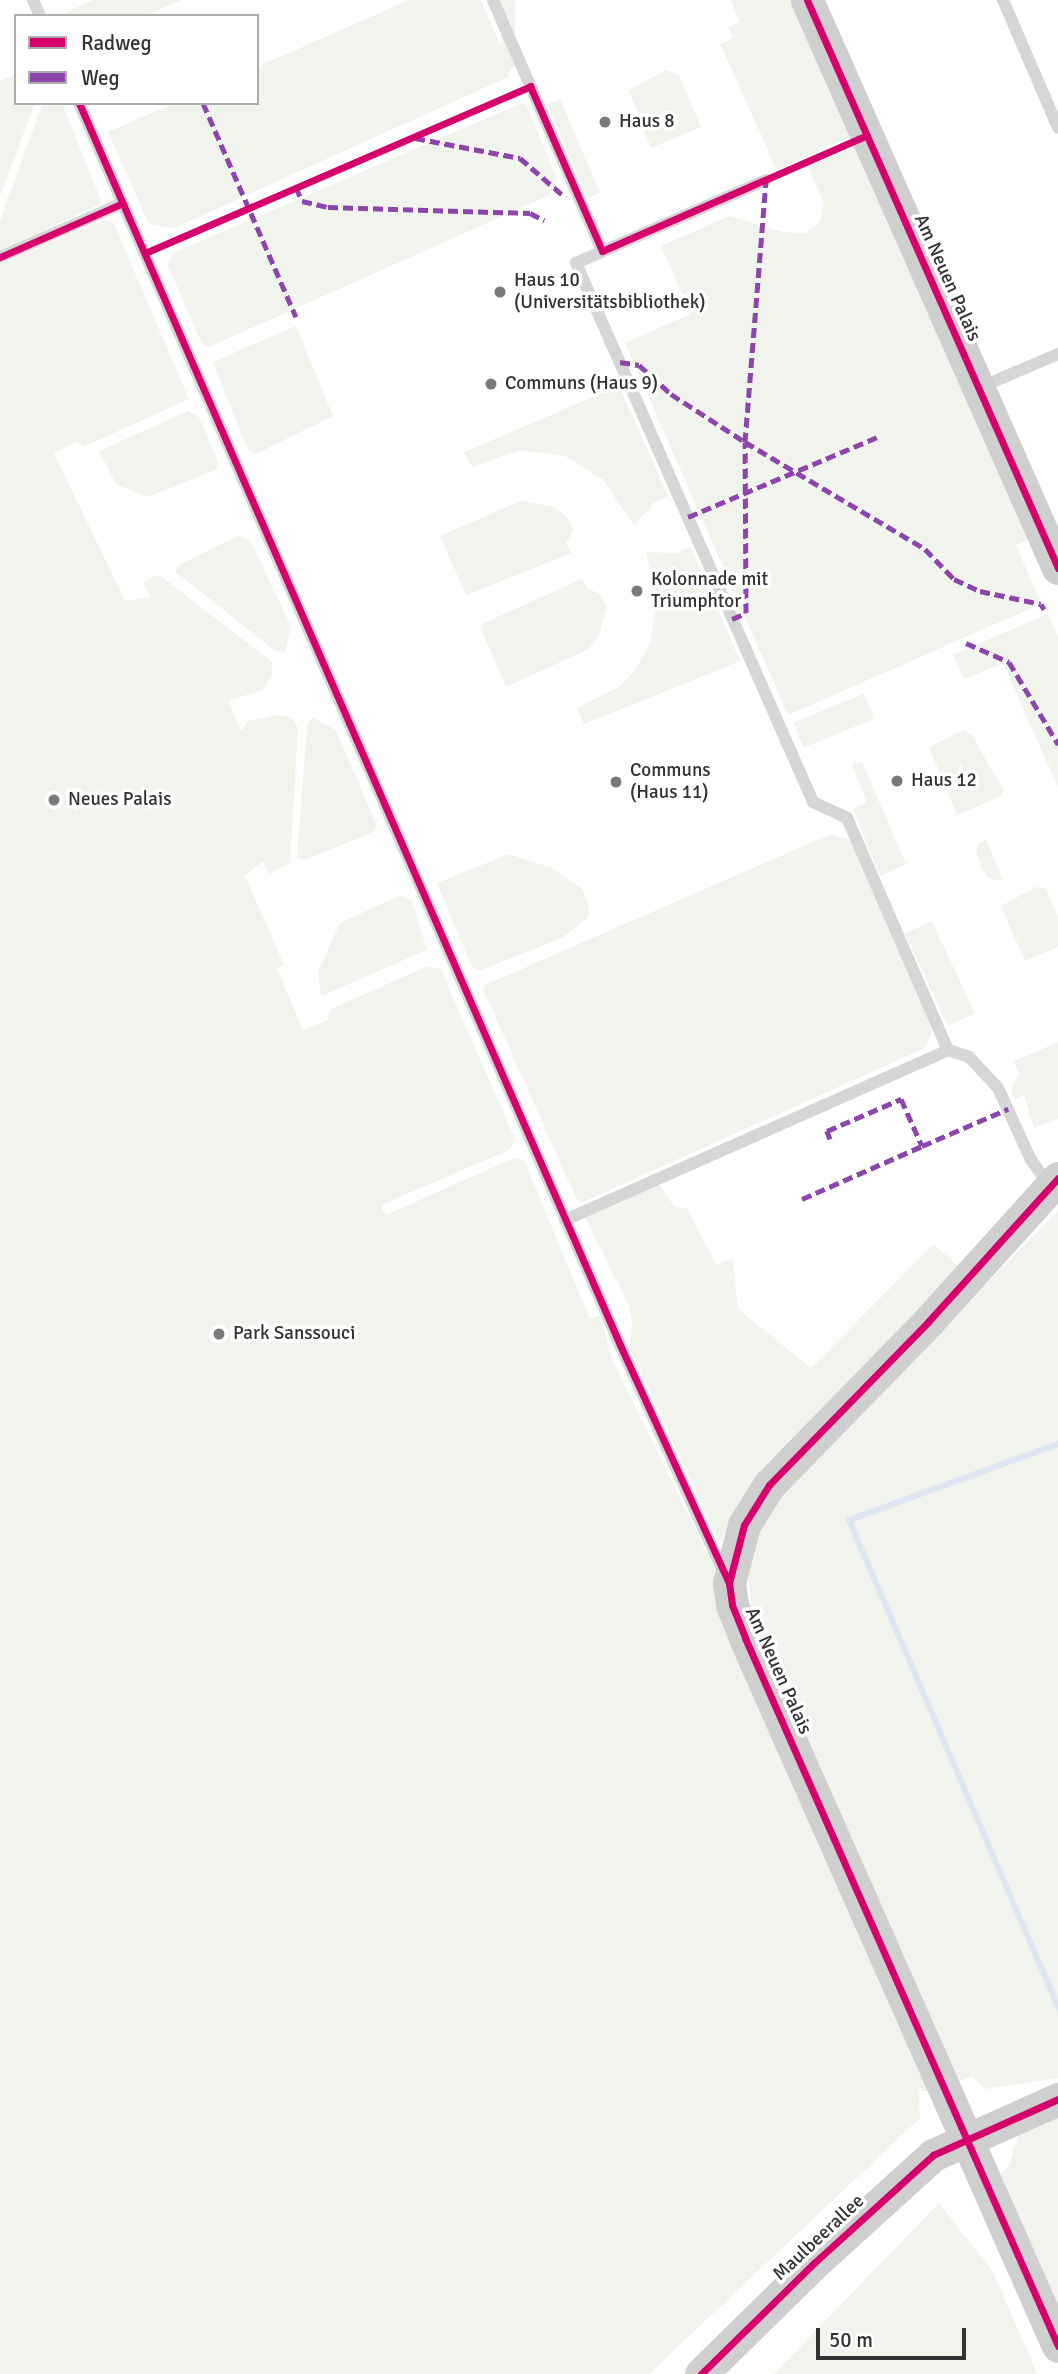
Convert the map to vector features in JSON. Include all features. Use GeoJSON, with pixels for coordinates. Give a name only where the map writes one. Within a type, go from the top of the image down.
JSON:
{"type":"FeatureCollection","features":[{"type":"Feature","properties":{"kind":"street","name":"Am Neuen Palais"},"geometry":{"type":"LineString","coordinates":[[807,0],[1058,568]]}},
{"type":"Feature","properties":{"kind":"street","name":"Am Neuen Palais"},"geometry":{"type":"LineString","coordinates":[[1055,1182],[929,1321],[769,1485],[744,1525],[729,1583],[732,1605],[745,1638],[1058,2346]]}},
{"type":"Feature","properties":{"kind":"street","name":"Maulbeerallee"},"geometry":{"type":"LineString","coordinates":[[701,2374],[814,2263],[933,2155],[1058,2099]]}},
{"type":"Feature","properties":{"kind":"lane"},"geometry":{"type":"LineString","coordinates":[[493,0],[602,251]]}},
{"type":"Feature","properties":{"kind":"lane"},"geometry":{"type":"LineString","coordinates":[[1003,0],[1058,128]]}},
{"type":"Feature","properties":{"kind":"lane"},"geometry":{"type":"LineString","coordinates":[[80,105],[565,1220],[729,1583]]}},
{"type":"Feature","properties":{"kind":"lane"},"geometry":{"type":"LineString","coordinates":[[766,180],[576,263],[813,802],[847,818],[948,1049]]}},
{"type":"Feature","properties":{"kind":"lane"},"geometry":{"type":"LineString","coordinates":[[0,257],[123,203]]}},
{"type":"Feature","properties":{"kind":"lane"},"geometry":{"type":"LineString","coordinates":[[979,388],[1058,354]]}},
{"type":"Feature","properties":{"kind":"lane"},"geometry":{"type":"LineString","coordinates":[[565,1220],[948,1049],[969,1057],[998,1088],[1031,1160],[1055,1182]]}},
{"type":"Feature","properties":{"kind":"shaded area"},"geometry":{"type":"Polygon","coordinates":[[[94,0],[181,0],[150,14],[62,14],[94,0]]]}},
{"type":"Feature","properties":{"kind":"shaded area"},"geometry":{"type":"Polygon","coordinates":[[[409,0],[481,0],[510,68],[508,77],[174,228],[149,224],[108,132],[170,105],[259,105],[259,66],[409,0]]]}},
{"type":"Feature","properties":{"kind":"shaded area"},"geometry":{"type":"Polygon","coordinates":[[[501,0],[515,0],[515,68],[501,68],[501,0]]]}},
{"type":"Feature","properties":{"kind":"shaded area"},"geometry":{"type":"Polygon","coordinates":[[[731,0],[795,0],[854,135],[777,170],[720,44],[733,38],[728,27],[739,22],[731,0]]]}},
{"type":"Feature","properties":{"kind":"shaded area"},"geometry":{"type":"Polygon","coordinates":[[[666,70],[679,75],[701,127],[651,148],[629,90],[666,70]]]}},
{"type":"Feature","properties":{"kind":"shaded area"},"geometry":{"type":"Polygon","coordinates":[[[14,75],[14,105],[34,105],[0,196],[0,81],[14,75]]]}},
{"type":"Feature","properties":{"kind":"shaded area"},"geometry":{"type":"Polygon","coordinates":[[[560,99],[600,193],[587,198],[547,104],[560,99]]]}},
{"type":"Feature","properties":{"kind":"shaded area"},"geometry":{"type":"Polygon","coordinates":[[[522,103],[527,106],[557,179],[550,195],[209,347],[202,344],[168,266],[173,253],[522,103]]]}},
{"type":"Feature","properties":{"kind":"shaded area"},"geometry":{"type":"Polygon","coordinates":[[[42,105],[63,105],[102,203],[0,251],[0,221],[42,105]]]}},
{"type":"Feature","properties":{"kind":"shaded area"},"geometry":{"type":"Polygon","coordinates":[[[856,146],[1029,539],[1016,545],[1041,604],[788,715],[625,343],[691,314],[661,246],[730,216],[783,232],[805,233],[820,222],[824,203],[808,166],[856,146]]]}},
{"type":"Feature","properties":{"kind":"shaded area","name":"Park Sanssouci"},"geometry":{"type":"Polygon","coordinates":[[[103,220],[113,222],[189,399],[83,447],[77,442],[54,453],[125,601],[151,597],[143,583],[155,575],[162,577],[272,662],[272,675],[262,690],[228,701],[241,731],[248,721],[277,715],[291,717],[298,728],[290,863],[269,874],[263,861],[245,876],[284,965],[277,969],[303,1030],[328,1020],[331,1009],[426,967],[440,968],[516,1141],[509,1150],[381,1205],[383,1211],[386,1215],[514,1158],[524,1160],[590,1319],[600,1315],[612,1359],[719,1578],[928,2091],[919,2091],[920,2118],[649,2374],[0,2374],[0,264],[103,220]]]}},
{"type":"Feature","properties":{"kind":"shaded area"},"geometry":{"type":"Polygon","coordinates":[[[296,326],[333,416],[254,455],[248,450],[213,362],[296,326]]]}},
{"type":"Feature","properties":{"kind":"shaded area"},"geometry":{"type":"Polygon","coordinates":[[[619,386],[668,496],[655,502],[634,525],[602,479],[565,456],[520,450],[472,467],[464,452],[619,386]]]}},
{"type":"Feature","properties":{"kind":"shaded area"},"geometry":{"type":"Polygon","coordinates":[[[188,411],[199,417],[218,462],[216,470],[147,497],[116,484],[99,451],[188,411]]]}},
{"type":"Feature","properties":{"kind":"shaded area"},"geometry":{"type":"Polygon","coordinates":[[[521,501],[552,506],[566,516],[574,531],[566,542],[571,553],[466,595],[440,536],[521,501]]]}},
{"type":"Feature","properties":{"kind":"shaded area"},"geometry":{"type":"Polygon","coordinates":[[[238,536],[250,540],[291,626],[285,652],[275,651],[176,572],[177,566],[238,536]]]}},
{"type":"Feature","properties":{"kind":"shaded area"},"geometry":{"type":"Polygon","coordinates":[[[691,547],[740,661],[584,724],[577,708],[619,687],[637,668],[650,643],[657,602],[646,552],[676,553],[691,547]]]}},
{"type":"Feature","properties":{"kind":"shaded area"},"geometry":{"type":"Polygon","coordinates":[[[582,579],[587,588],[600,594],[607,607],[599,636],[587,650],[506,687],[481,629],[484,623],[582,579]]]}},
{"type":"Feature","properties":{"kind":"shaded area"},"geometry":{"type":"Polygon","coordinates":[[[1048,614],[1058,636],[1058,787],[1003,663],[964,679],[953,655],[1048,614]]]}},
{"type":"Feature","properties":{"kind":"shaded area"},"geometry":{"type":"Polygon","coordinates":[[[864,694],[874,719],[804,748],[794,722],[864,694]]]}},
{"type":"Feature","properties":{"kind":"shaded area"},"geometry":{"type":"Polygon","coordinates":[[[313,717],[336,730],[377,826],[370,834],[303,860],[297,857],[307,726],[313,717]]]}},
{"type":"Feature","properties":{"kind":"shaded area"},"geometry":{"type":"Polygon","coordinates":[[[964,730],[972,735],[1003,790],[1001,796],[957,815],[929,747],[964,730]]]}},
{"type":"Feature","properties":{"kind":"shaded area"},"geometry":{"type":"Polygon","coordinates":[[[862,762],[906,864],[880,876],[853,809],[867,803],[852,764],[862,762]]]}},
{"type":"Feature","properties":{"kind":"shaded area"},"geometry":{"type":"Polygon","coordinates":[[[831,834],[850,840],[933,1029],[925,1048],[581,1203],[577,1200],[483,989],[485,985],[831,834]]]}},
{"type":"Feature","properties":{"kind":"shaded area"},"geometry":{"type":"Polygon","coordinates":[[[986,840],[1003,879],[996,881],[986,876],[976,853],[979,843],[986,840]]]}},
{"type":"Feature","properties":{"kind":"shaded area"},"geometry":{"type":"Polygon","coordinates":[[[509,854],[552,868],[582,889],[589,905],[588,917],[562,938],[479,971],[472,967],[437,883],[509,854]]]}},
{"type":"Feature","properties":{"kind":"shaded area"},"geometry":{"type":"Polygon","coordinates":[[[1036,887],[1045,888],[1058,917],[1058,947],[1025,961],[1001,906],[1036,887]]]}},
{"type":"Feature","properties":{"kind":"shaded area"},"geometry":{"type":"Polygon","coordinates":[[[401,895],[412,901],[427,950],[321,996],[318,972],[340,923],[401,895]]]}},
{"type":"Feature","properties":{"kind":"shaded area"},"geometry":{"type":"Polygon","coordinates":[[[932,921],[975,1013],[948,1026],[905,934],[932,921]]]}},
{"type":"Feature","properties":{"kind":"shaded area"},"geometry":{"type":"Polygon","coordinates":[[[1058,1042],[1058,1119],[1034,1128],[1024,1095],[1014,1099],[1011,1091],[1019,1074],[1014,1061],[1058,1042]]]}},
{"type":"Feature","properties":{"kind":"shaded area"},"geometry":{"type":"Polygon","coordinates":[[[658,1183],[675,1207],[687,1208],[716,1265],[733,1258],[738,1309],[811,1368],[934,1244],[964,1272],[729,1520],[720,1545],[630,1349],[632,1322],[628,1303],[584,1215],[658,1183]]]}},
{"type":"Feature","properties":{"kind":"shaded area"},"geometry":{"type":"Polygon","coordinates":[[[1058,1211],[1058,2078],[985,2089],[972,2076],[958,2082],[752,1609],[747,1564],[750,1547],[779,1493],[1058,1211]]]}},
{"type":"Feature","properties":{"kind":"shaded area"},"geometry":{"type":"Polygon","coordinates":[[[1058,2116],[1058,2308],[1000,2174],[1009,2166],[1018,2135],[1058,2116]]]}},
{"type":"Feature","properties":{"kind":"shaded area"},"geometry":{"type":"Polygon","coordinates":[[[939,2203],[993,2272],[1037,2374],[774,2374],[939,2203]]]}},
{"type":"Feature","properties":{"kind":"waterway"},"geometry":{"type":"LineString","coordinates":[[1058,1444],[849,1520],[1058,2007]]}},
{"type":"Feature","properties":{"kind":"marked path"},"geometry":{"type":"LineString","coordinates":[[204,105],[296,317]]}},
{"type":"Feature","properties":{"kind":"marked path"},"geometry":{"type":"LineString","coordinates":[[415,138],[520,158],[565,197]]}},
{"type":"Feature","properties":{"kind":"marked path"},"geometry":{"type":"LineString","coordinates":[[732,619],[746,613],[745,442],[766,180]]}},
{"type":"Feature","properties":{"kind":"marked path"},"geometry":{"type":"LineString","coordinates":[[296,187],[302,201],[328,207],[530,213],[544,220]]}},
{"type":"Feature","properties":{"kind":"marked path"},"geometry":{"type":"LineString","coordinates":[[620,362],[639,365],[671,394],[745,442],[925,549],[954,579],[980,591],[1041,604],[1044,609]]}},
{"type":"Feature","properties":{"kind":"marked path"},"geometry":{"type":"LineString","coordinates":[[688,517],[877,437]]}},
{"type":"Feature","properties":{"kind":"marked path"},"geometry":{"type":"LineString","coordinates":[[966,643],[1009,662],[1058,744]]}},
{"type":"Feature","properties":{"kind":"marked path"},"geometry":{"type":"LineString","coordinates":[[830,1139],[827,1131],[901,1099],[922,1146],[1008,1109]]}},
{"type":"Feature","properties":{"kind":"marked path"},"geometry":{"type":"LineString","coordinates":[[802,1199],[922,1146]]}},
{"type":"Feature","properties":{"kind":"cycle path"},"geometry":{"type":"LineString","coordinates":[[807,0],[1058,568]]}},
{"type":"Feature","properties":{"kind":"cycle path"},"geometry":{"type":"LineString","coordinates":[[145,253],[530,86],[602,251],[867,135]]}},
{"type":"Feature","properties":{"kind":"cycle path"},"geometry":{"type":"LineString","coordinates":[[80,105],[620,1345],[729,1583]]}},
{"type":"Feature","properties":{"kind":"cycle path"},"geometry":{"type":"LineString","coordinates":[[0,257],[123,203]]}},
{"type":"Feature","properties":{"kind":"cycle path"},"geometry":{"type":"LineString","coordinates":[[1058,1178],[929,1321],[769,1485],[744,1525],[729,1583],[732,1605],[745,1638],[1058,2346]]}},
{"type":"Feature","properties":{"kind":"cycle path"},"geometry":{"type":"LineString","coordinates":[[701,2374],[814,2263],[933,2155],[1058,2099]]}},
{"type":"Feature","properties":{"kind":"place","name":"Haus 8"},"geometry":{"type":"Point","coordinates":[605,122]}},
{"type":"Feature","properties":{"kind":"place","name":"Haus 10 (Universitätsbibliothek)"},"geometry":{"type":"Point","coordinates":[500,292]}},
{"type":"Feature","properties":{"kind":"place","name":"Communs (Haus 9)"},"geometry":{"type":"Point","coordinates":[491,384]}},
{"type":"Feature","properties":{"kind":"place","name":"Kolonnade mit Triumphtor"},"geometry":{"type":"Point","coordinates":[637,591]}},
{"type":"Feature","properties":{"kind":"place","name":"Haus 12"},"geometry":{"type":"Point","coordinates":[897,781]}},
{"type":"Feature","properties":{"kind":"place","name":"Communs (Haus 11)"},"geometry":{"type":"Point","coordinates":[616,782]}},
{"type":"Feature","properties":{"kind":"place","name":"Neues Palais"},"geometry":{"type":"Point","coordinates":[54,800]}},
{"type":"Feature","properties":{"kind":"place","name":"Park Sanssouci"},"geometry":{"type":"Point","coordinates":[219,1334]}}]}
